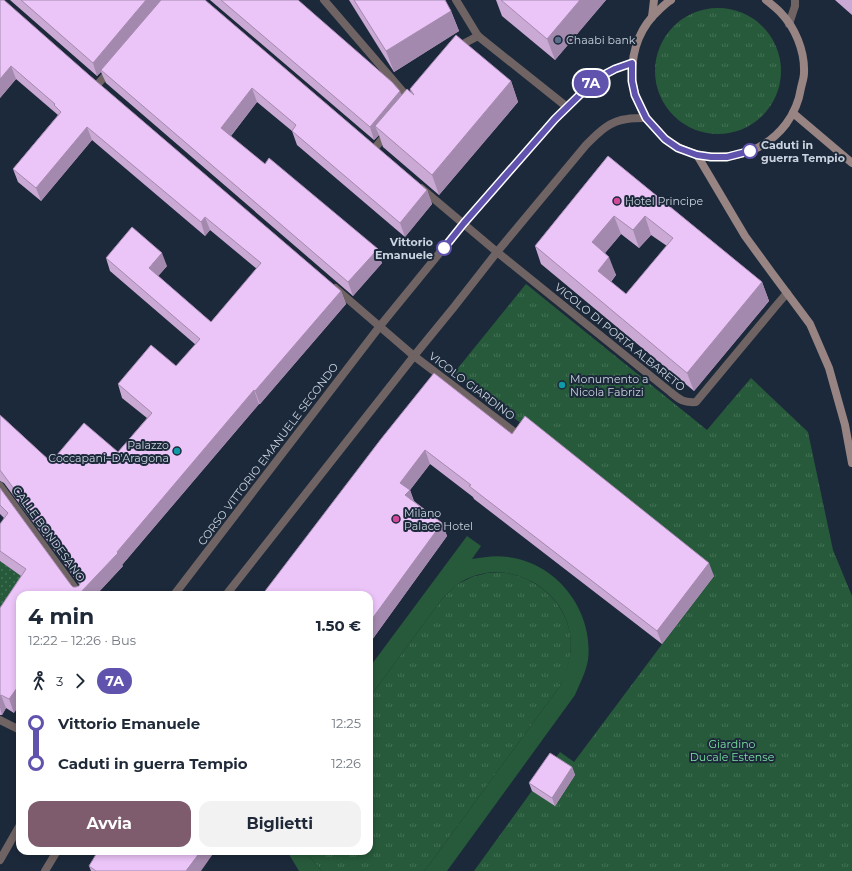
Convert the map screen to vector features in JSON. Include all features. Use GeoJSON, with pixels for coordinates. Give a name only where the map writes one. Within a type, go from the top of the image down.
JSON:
{"type":"FeatureCollection","features":[{"type":"Feature","properties":{"kind":"main road"},"geometry":{"type":"LineString","coordinates":[[652,17],[654,0]]}},
{"type":"Feature","properties":{"kind":"main road"},"geometry":{"type":"LineString","coordinates":[[671,0],[667,2],[644,27],[636,44],[632,63],[632,81],[635,95],[646,118],[665,139],[678,148],[697,155],[711,157],[727,157],[750,151],[763,145],[776,135],[786,124],[793,113],[799,98],[804,73],[803,56],[798,38],[781,13],[766,0]]}},
{"type":"Feature","properties":{"kind":"main road"},"geometry":{"type":"LineString","coordinates":[[793,113],[852,163]]}},
{"type":"Feature","properties":{"kind":"main road"},"geometry":{"type":"LineString","coordinates":[[697,155],[745,236],[810,324],[829,368],[845,425],[852,463]]}},
{"type":"Feature","properties":{"kind":"street"},"geometry":{"type":"LineString","coordinates":[[324,0],[413,104]]}},
{"type":"Feature","properties":{"kind":"street"},"geometry":{"type":"LineString","coordinates":[[456,0],[478,36],[567,107]]}},
{"type":"Feature","properties":{"kind":"street"},"geometry":{"type":"LineString","coordinates":[[789,24],[795,6],[795,0]]}},
{"type":"Feature","properties":{"kind":"street"},"geometry":{"type":"LineString","coordinates":[[453,56],[463,44],[478,36]]}},
{"type":"Feature","properties":{"kind":"street"},"geometry":{"type":"LineString","coordinates":[[98,84],[118,60]]}},
{"type":"Feature","properties":{"kind":"street","name":"CORSO VITTORIO EMANUELE SECONDO"},"geometry":{"type":"LineString","coordinates":[[177,591],[380,326],[464,223],[555,119],[596,79],[615,69],[632,63]]}},
{"type":"Feature","properties":{"kind":"street"},"geometry":{"type":"LineString","coordinates":[[229,591],[497,252],[586,145],[599,132],[611,124],[626,119],[646,118]]}},
{"type":"Feature","properties":{"kind":"street"},"geometry":{"type":"LineString","coordinates":[[375,148],[394,126]]}},
{"type":"Feature","properties":{"kind":"street"},"geometry":{"type":"LineString","coordinates":[[416,183],[497,252]]}},
{"type":"Feature","properties":{"kind":"street","name":"VICOLO DI PORTA ALBARETO"},"geometry":{"type":"LineString","coordinates":[[497,252],[680,400],[687,403],[696,402],[787,293]]}},
{"type":"Feature","properties":{"kind":"street"},"geometry":{"type":"LineString","coordinates":[[327,281],[414,356]]}},
{"type":"Feature","properties":{"kind":"street","name":"VICOLO GIARDINO"},"geometry":{"type":"LineString","coordinates":[[414,356],[517,434]]}},
{"type":"Feature","properties":{"kind":"street","name":"CALLE BONDESANO"},"geometry":{"type":"LineString","coordinates":[[0,486],[77,591]]}},
{"type":"Feature","properties":{"kind":"street"},"geometry":{"type":"LineString","coordinates":[[0,720],[16,728]]}},
{"type":"Feature","properties":{"kind":"street"},"geometry":{"type":"LineString","coordinates":[[0,860],[16,832]]}},
{"type":"Feature","properties":{"kind":"street"},"geometry":{"type":"LineString","coordinates":[[45,871],[55,855]]}},
{"type":"Feature","properties":{"kind":"green space"},"geometry":{"type":"Polygon","coordinates":[[[718,8],[730,9],[742,13],[758,22],[767,31],[776,47],[780,59],[780,83],[776,95],[767,111],[758,120],[742,129],[730,133],[718,134],[706,133],[694,129],[678,120],[669,111],[660,95],[656,83],[655,71],[656,59],[660,47],[669,31],[678,22],[694,13],[706,9],[718,8]]]}},
{"type":"Feature","properties":{"kind":"green space","name":"Giardino Ducale Estense"},"geometry":{"type":"Polygon","coordinates":[[[526,284],[707,430],[751,378],[808,432],[833,550],[852,596],[852,871],[474,871],[560,752],[574,762],[713,576],[530,430],[454,373],[526,284]]]}},
{"type":"Feature","properties":{"kind":"green space"},"geometry":{"type":"Polygon","coordinates":[[[467,536],[481,546],[472,559],[499,556],[526,561],[542,569],[556,579],[569,592],[578,607],[585,624],[588,642],[588,660],[575,695],[447,871],[424,871],[560,686],[567,668],[571,648],[570,635],[566,619],[558,605],[548,593],[534,583],[519,576],[503,573],[487,573],[462,581],[442,599],[373,693],[373,663],[467,536]]]}},
{"type":"Feature","properties":{"kind":"green space"},"geometry":{"type":"Polygon","coordinates":[[[0,561],[31,583],[24,591],[16,591],[16,602],[0,628],[0,561]]]}},
{"type":"Feature","properties":{"kind":"green space"},"geometry":{"type":"Polygon","coordinates":[[[487,573],[505,573],[516,575],[536,584],[554,599],[566,618],[571,643],[570,657],[566,674],[560,686],[424,871],[322,871],[309,855],[373,855],[373,693],[442,599],[456,585],[472,577],[487,573]]]}},
{"type":"Feature","properties":{"kind":"green space"},"geometry":{"type":"Polygon","coordinates":[[[289,855],[309,855],[322,871],[299,871],[289,855]]]}},
{"type":"Feature","properties":{"kind":"building"},"geometry":{"type":"Polygon","coordinates":[[[0,0],[4,0],[89,75],[341,291],[255,391],[254,390],[117,552],[118,553],[82,591],[16,591],[16,689],[9,699],[1,695],[0,696],[0,608],[26,569],[0,551],[0,524],[8,513],[0,505],[0,488],[71,585],[73,587],[79,586],[81,581],[0,470],[0,415],[51,462],[84,423],[118,452],[152,413],[118,384],[151,345],[176,366],[200,339],[106,258],[132,227],[162,253],[149,268],[211,322],[261,263],[205,217],[201,222],[87,127],[36,188],[13,169],[61,112],[54,105],[55,104],[11,66],[0,79],[0,0]]]}},
{"type":"Feature","properties":{"kind":"building"},"geometry":{"type":"Polygon","coordinates":[[[21,0],[146,0],[93,63],[21,0]]]}},
{"type":"Feature","properties":{"kind":"building"},"geometry":{"type":"Polygon","coordinates":[[[161,0],[205,0],[427,190],[400,223],[292,131],[296,125],[252,88],[221,128],[265,164],[269,158],[378,249],[348,282],[101,70],[161,0]]]}},
{"type":"Feature","properties":{"kind":"building"},"geometry":{"type":"Polygon","coordinates":[[[221,0],[298,0],[392,82],[400,91],[370,127],[221,0]]]}},
{"type":"Feature","properties":{"kind":"building"},"geometry":{"type":"Polygon","coordinates":[[[354,0],[445,0],[451,11],[386,51],[354,0]]]}},
{"type":"Feature","properties":{"kind":"building"},"geometry":{"type":"Polygon","coordinates":[[[501,0],[580,0],[547,39],[501,0]]]}},
{"type":"Feature","properties":{"kind":"building"},"geometry":{"type":"Polygon","coordinates":[[[456,35],[511,81],[432,175],[375,126],[407,89],[414,95],[410,89],[456,35]]]}},
{"type":"Feature","properties":{"kind":"building"},"geometry":{"type":"Polygon","coordinates":[[[608,156],[762,282],[687,373],[535,246],[608,156]],[[614,216],[592,242],[609,257],[598,271],[626,294],[673,238],[645,216],[633,230],[614,216]]]}},
{"type":"Feature","properties":{"kind":"building"},"geometry":{"type":"Polygon","coordinates":[[[434,373],[512,434],[525,416],[709,563],[657,631],[469,486],[471,485],[425,450],[400,483],[410,490],[405,495],[442,523],[373,618],[373,591],[265,591],[381,439],[434,373]]]}},
{"type":"Feature","properties":{"kind":"building"},"geometry":{"type":"Polygon","coordinates":[[[550,753],[572,767],[552,798],[529,783],[550,753]]]}},
{"type":"Feature","properties":{"kind":"building"},"geometry":{"type":"Polygon","coordinates":[[[96,855],[198,855],[186,871],[96,871],[89,866],[96,855]]]}},
{"type":"Feature","properties":{"kind":"bus line","name":"7A"},"geometry":{"type":"LineString","coordinates":[[444,248],[555,119],[596,79],[615,69],[632,63],[632,81],[635,95],[646,118],[665,139],[678,148],[697,155],[711,157],[727,157],[750,151]]}},
{"type":"Feature","properties":{"kind":"place","name":"Chaabi bank"},"geometry":{"type":"Point","coordinates":[558,40]}},
{"type":"Feature","properties":{"kind":"place","name":"Caduti in guerra Tempio"},"geometry":{"type":"Point","coordinates":[750,151]}},
{"type":"Feature","properties":{"kind":"place","name":"Hotel Principe"},"geometry":{"type":"Point","coordinates":[617,201]}},
{"type":"Feature","properties":{"kind":"place","name":"Vittorio Emanuele"},"geometry":{"type":"Point","coordinates":[444,248]}},
{"type":"Feature","properties":{"kind":"place","name":"Monumento a Nicola Fabrizi"},"geometry":{"type":"Point","coordinates":[562,385]}},
{"type":"Feature","properties":{"kind":"place","name":"Palazzo Coccapani–D’Aragona"},"geometry":{"type":"Point","coordinates":[177,451]}},
{"type":"Feature","properties":{"kind":"place","name":"Milano Palace Hotel"},"geometry":{"type":"Point","coordinates":[396,519]}}]}
